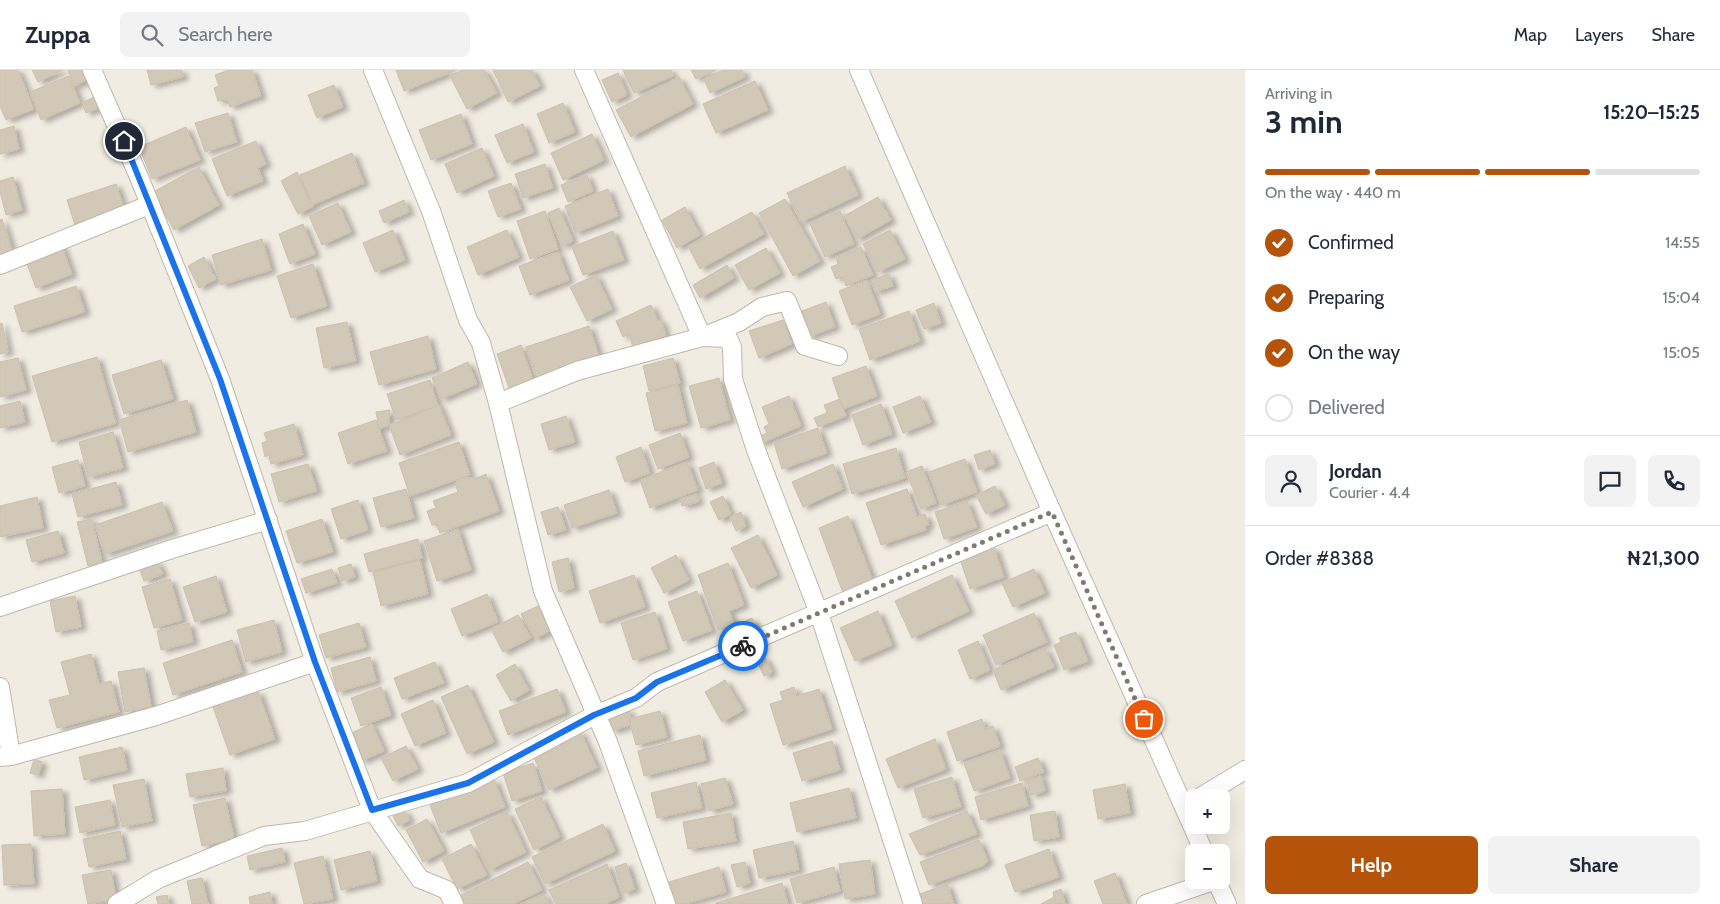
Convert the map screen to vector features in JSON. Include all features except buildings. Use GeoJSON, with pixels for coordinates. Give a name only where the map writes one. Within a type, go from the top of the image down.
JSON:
{"type":"FeatureCollection","features":[{"type":"Feature","properties":{"kind":"street"},"geometry":{"type":"LineString","coordinates":[[92,70],[139,177],[149,206],[220,379],[315,662],[372,810],[420,879],[447,890],[454,904]]}},
{"type":"Feature","properties":{"kind":"street"},"geometry":{"type":"LineString","coordinates":[[373,70],[431,211],[468,320],[481,343],[498,403],[543,591],[594,715],[608,742],[666,904]]}},
{"type":"Feature","properties":{"kind":"street"},"geometry":{"type":"LineString","coordinates":[[584,70],[702,337]]}},
{"type":"Feature","properties":{"kind":"street"},"geometry":{"type":"LineString","coordinates":[[859,70],[1052,512],[1185,798]]}},
{"type":"Feature","properties":{"kind":"street"},"geometry":{"type":"LineString","coordinates":[[0,265],[149,206]]}},
{"type":"Feature","properties":{"kind":"street"},"geometry":{"type":"LineString","coordinates":[[498,403],[577,371],[702,337],[739,322],[762,307],[786,301],[805,346],[838,356]]}},
{"type":"Feature","properties":{"kind":"street"},"geometry":{"type":"LineString","coordinates":[[702,337],[728,338],[732,347],[733,379],[756,450],[819,614],[913,904]]}},
{"type":"Feature","properties":{"kind":"street"},"geometry":{"type":"LineString","coordinates":[[117,904],[158,879],[264,836],[305,831],[468,783],[594,715],[636,698],[657,682],[819,614],[1052,512]]}},
{"type":"Feature","properties":{"kind":"street"},"geometry":{"type":"LineString","coordinates":[[0,607],[172,549],[268,520]]}},
{"type":"Feature","properties":{"kind":"street"},"geometry":{"type":"LineString","coordinates":[[0,687],[6,756],[156,716],[315,662]]}},
{"type":"Feature","properties":{"kind":"street"},"geometry":{"type":"LineString","coordinates":[[1214,789],[1245,770]]}},
{"type":"Feature","properties":{"kind":"street"},"geometry":{"type":"LineString","coordinates":[[1146,904],[1190,889]]}},
{"type":"Feature","properties":{"kind":"street"},"geometry":{"type":"LineString","coordinates":[[1220,889],[1227,904]]}},
{"type":"Feature","properties":{"kind":"way so far"},"geometry":{"type":"LineString","coordinates":[[743,646],[1052,512],[1144,719]]}},
{"type":"Feature","properties":{"kind":"route"},"geometry":{"type":"LineString","coordinates":[[124,141],[220,379],[315,662],[372,810],[468,783],[594,715],[636,698],[657,682],[680,674],[743,646]]}}]}
